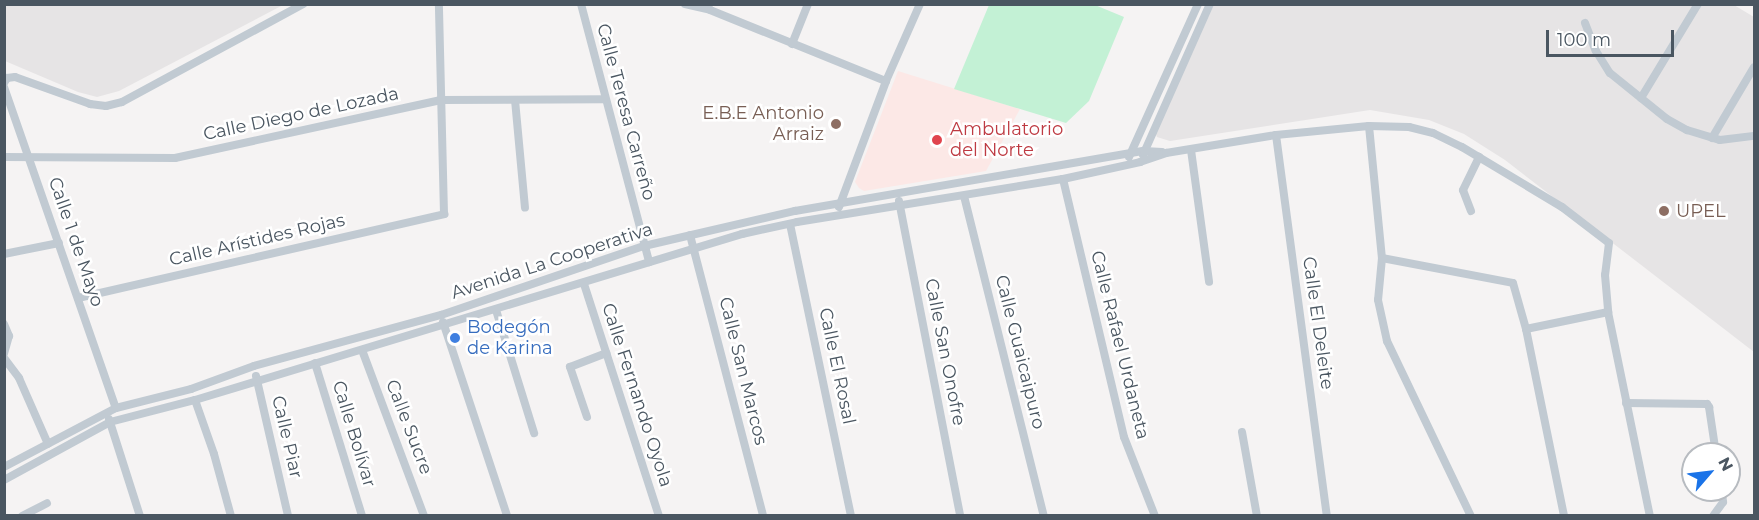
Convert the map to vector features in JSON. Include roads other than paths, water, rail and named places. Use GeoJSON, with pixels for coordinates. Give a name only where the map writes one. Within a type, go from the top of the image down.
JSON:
{"type":"FeatureCollection","features":[{"type":"Feature","properties":{"kind":"street"},"geometry":{"type":"LineString","coordinates":[[6,83],[15,77],[90,104],[106,106],[122,102],[303,4]]}},
{"type":"Feature","properties":{"kind":"street"},"geometry":{"type":"LineString","coordinates":[[439,4],[440,100]]}},
{"type":"Feature","properties":{"kind":"street","name":"Calle Teresa Carreño"},"geometry":{"type":"LineString","coordinates":[[580,4],[649,262]]}},
{"type":"Feature","properties":{"kind":"street"},"geometry":{"type":"LineString","coordinates":[[685,4],[710,10],[886,81]]}},
{"type":"Feature","properties":{"kind":"street"},"geometry":{"type":"LineString","coordinates":[[792,44],[808,4]]}},
{"type":"Feature","properties":{"kind":"street"},"geometry":{"type":"LineString","coordinates":[[836,216],[886,81],[920,4]]}},
{"type":"Feature","properties":{"kind":"street"},"geometry":{"type":"LineString","coordinates":[[1126,165],[1198,4]]}},
{"type":"Feature","properties":{"kind":"street"},"geometry":{"type":"LineString","coordinates":[[1140,162],[1210,4]]}},
{"type":"Feature","properties":{"kind":"street"},"geometry":{"type":"LineString","coordinates":[[1641,98],[1698,4]]}},
{"type":"Feature","properties":{"kind":"street"},"geometry":{"type":"LineString","coordinates":[[1585,23],[1605,67],[1667,119],[1687,130],[1720,140],[1755,136]]}},
{"type":"Feature","properties":{"kind":"street"},"geometry":{"type":"LineString","coordinates":[[1712,138],[1755,67]]}},
{"type":"Feature","properties":{"kind":"street","name":"Calle 1 de Mayo"},"geometry":{"type":"LineString","coordinates":[[6,83],[29,158],[116,408]]}},
{"type":"Feature","properties":{"kind":"street","name":"Calle Diego de Lozada"},"geometry":{"type":"LineString","coordinates":[[4,157],[175,158],[440,100],[604,99]]}},
{"type":"Feature","properties":{"kind":"street","name":"Calle Arístides Rojas"},"geometry":{"type":"LineString","coordinates":[[78,298],[444,214],[440,100]]}},
{"type":"Feature","properties":{"kind":"street"},"geometry":{"type":"LineString","coordinates":[[515,100],[525,208]]}},
{"type":"Feature","properties":{"kind":"street"},"geometry":{"type":"LineString","coordinates":[[1369,126],[1382,258],[1378,300],[1387,341],[1471,516]]}},
{"type":"Feature","properties":{"kind":"street","name":"Avenida La Cooperativa"},"geometry":{"type":"LineString","coordinates":[[4,480],[108,418],[116,408],[191,389],[254,366],[441,315],[644,246],[795,211],[1144,151],[1166,153],[1191,150],[1275,135],[1369,126],[1409,128],[1433,133],[1479,157],[1562,207],[1609,243],[1605,275],[1608,312]]}},
{"type":"Feature","properties":{"kind":"street","name":"Calle El Deleite"},"geometry":{"type":"LineString","coordinates":[[1275,135],[1327,516]]}},
{"type":"Feature","properties":{"kind":"street"},"geometry":{"type":"LineString","coordinates":[[1191,150],[1209,282]]}},
{"type":"Feature","properties":{"kind":"street","name":"Avenida La Cooperativa"},"geometry":{"type":"LineString","coordinates":[[4,467],[48,444],[108,418],[195,400],[694,249],[790,224],[1063,179],[1140,162],[1166,153]]}},
{"type":"Feature","properties":{"kind":"street"},"geometry":{"type":"LineString","coordinates":[[1471,211],[1463,190],[1479,157]]}},
{"type":"Feature","properties":{"kind":"street","name":"Calle Rafael Urdaneta"},"geometry":{"type":"LineString","coordinates":[[1063,179],[1124,437],[1155,516]]}},
{"type":"Feature","properties":{"kind":"street","name":"Calle San Onofre"},"geometry":{"type":"LineString","coordinates":[[897,194],[960,516]]}},
{"type":"Feature","properties":{"kind":"street","name":"Calle Guaicaipuro"},"geometry":{"type":"LineString","coordinates":[[964,196],[1044,516]]}},
{"type":"Feature","properties":{"kind":"street","name":"Calle El Rosal"},"geometry":{"type":"LineString","coordinates":[[790,224],[851,516]]}},
{"type":"Feature","properties":{"kind":"street","name":"Calle San Marcos"},"geometry":{"type":"LineString","coordinates":[[690,235],[763,516]]}},
{"type":"Feature","properties":{"kind":"street"},"geometry":{"type":"LineString","coordinates":[[4,254],[59,243]]}},
{"type":"Feature","properties":{"kind":"street"},"geometry":{"type":"LineString","coordinates":[[1382,258],[1512,283],[1526,330],[1564,516]]}},
{"type":"Feature","properties":{"kind":"street","name":"Calle Fernando Oyola"},"geometry":{"type":"LineString","coordinates":[[584,284],[659,516]]}},
{"type":"Feature","properties":{"kind":"street"},"geometry":{"type":"LineString","coordinates":[[496,310],[534,433]]}},
{"type":"Feature","properties":{"kind":"street"},"geometry":{"type":"LineString","coordinates":[[1526,330],[1608,312],[1650,516]]}},
{"type":"Feature","properties":{"kind":"street"},"geometry":{"type":"LineString","coordinates":[[441,315],[507,516]]}},
{"type":"Feature","properties":{"kind":"street"},"geometry":{"type":"LineString","coordinates":[[4,324],[9,336],[4,353]]}},
{"type":"Feature","properties":{"kind":"street","name":"Calle Sucre"},"geometry":{"type":"LineString","coordinates":[[362,350],[424,516]]}},
{"type":"Feature","properties":{"kind":"street"},"geometry":{"type":"LineString","coordinates":[[586,417],[570,368],[606,353]]}},
{"type":"Feature","properties":{"kind":"street"},"geometry":{"type":"LineString","coordinates":[[4,358],[10,362],[48,444]]}},
{"type":"Feature","properties":{"kind":"street","name":"Calle Bolívar"},"geometry":{"type":"LineString","coordinates":[[315,363],[362,516]]}},
{"type":"Feature","properties":{"kind":"street","name":"Calle Piar"},"geometry":{"type":"LineString","coordinates":[[254,366],[288,516]]}},
{"type":"Feature","properties":{"kind":"street"},"geometry":{"type":"LineString","coordinates":[[195,400],[214,454],[231,516]]}},
{"type":"Feature","properties":{"kind":"street"},"geometry":{"type":"LineString","coordinates":[[1626,403],[1707,404],[1714,442]]}},
{"type":"Feature","properties":{"kind":"street"},"geometry":{"type":"LineString","coordinates":[[108,418],[140,516]]}},
{"type":"Feature","properties":{"kind":"street"},"geometry":{"type":"LineString","coordinates":[[1242,432],[1257,516]]}},
{"type":"Feature","properties":{"kind":"street"},"geometry":{"type":"LineString","coordinates":[[1713,516],[1723,502]]}},
{"type":"Feature","properties":{"kind":"street"},"geometry":{"type":"LineString","coordinates":[[22,516],[47,503]]}},
{"type":"Feature","properties":{"kind":"place","name":"E.B.E Antonio Arraiz"},"geometry":{"type":"Point","coordinates":[836,124]}},
{"type":"Feature","properties":{"kind":"place","name":"Ambulatorio del Norte"},"geometry":{"type":"Point","coordinates":[937,140]}},
{"type":"Feature","properties":{"kind":"place","name":"UPEL"},"geometry":{"type":"Point","coordinates":[1664,211]}},
{"type":"Feature","properties":{"kind":"place","name":"Bodegón de Karina"},"geometry":{"type":"Point","coordinates":[455,338]}}]}
